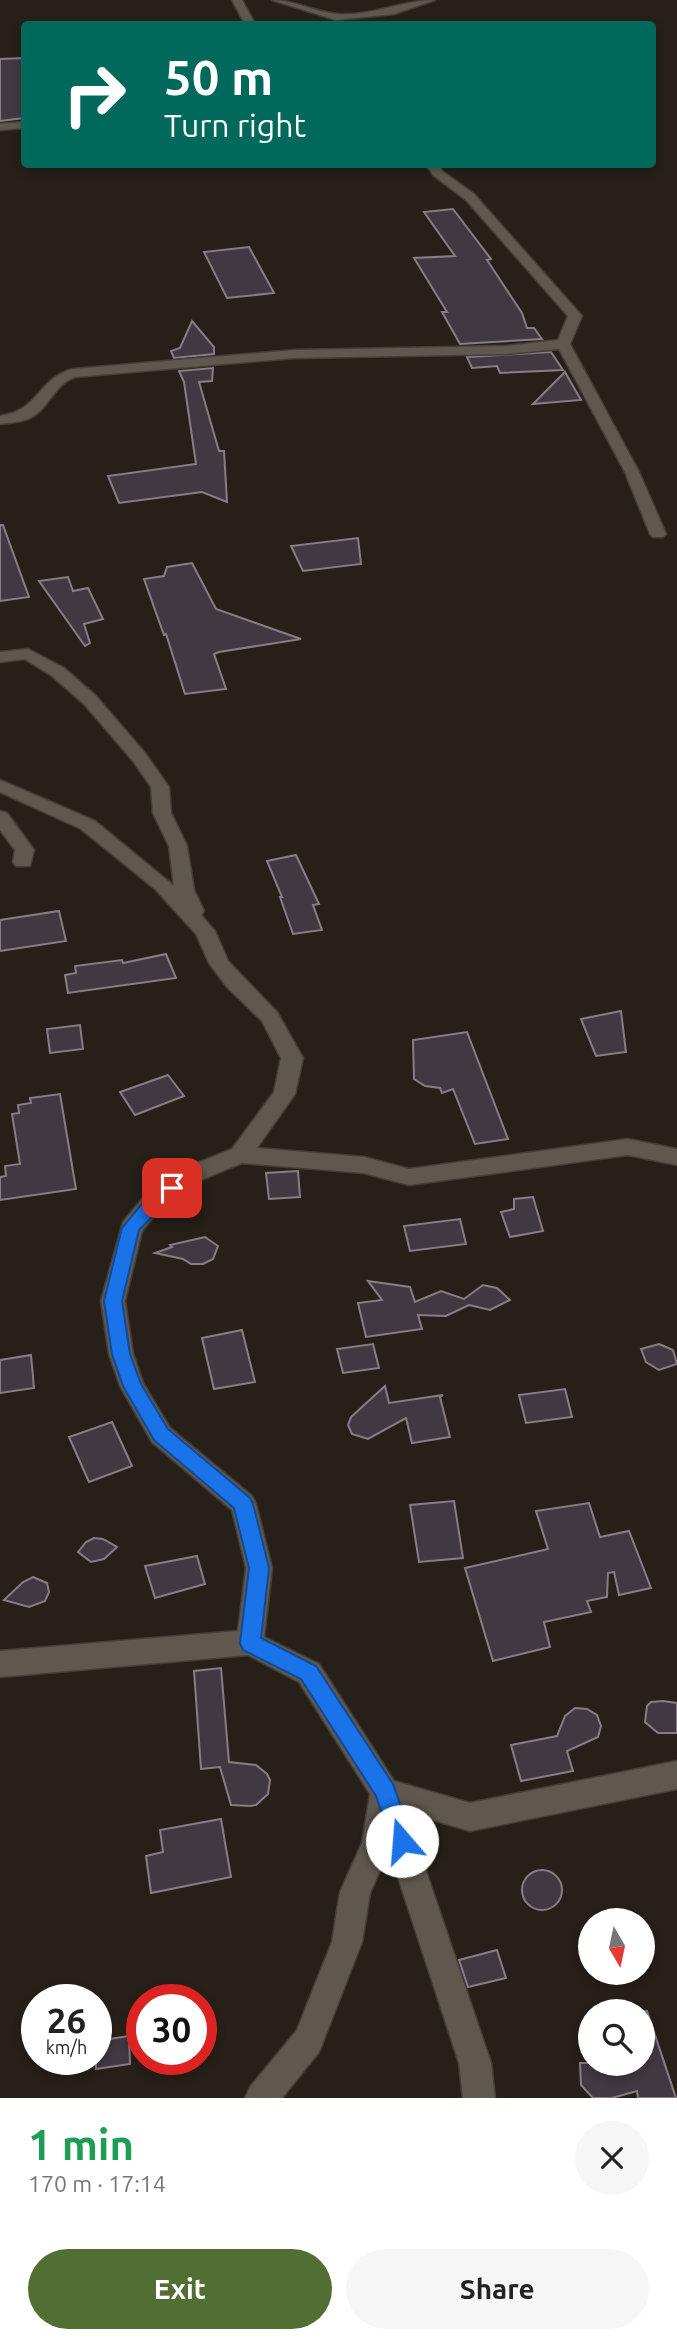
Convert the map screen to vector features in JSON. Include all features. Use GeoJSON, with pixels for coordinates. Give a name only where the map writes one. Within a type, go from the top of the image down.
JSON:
{"type":"FeatureCollection","features":[{"type":"Feature","properties":{"kind":"street"},"geometry":{"type":"LineString","coordinates":[[237,0],[248,21]]}},
{"type":"Feature","properties":{"kind":"street"},"geometry":{"type":"LineString","coordinates":[[277,0],[336,17],[394,11],[430,0]]}},
{"type":"Feature","properties":{"kind":"street"},"geometry":{"type":"LineString","coordinates":[[0,127],[21,125]]}},
{"type":"Feature","properties":{"kind":"street"},"geometry":{"type":"LineString","coordinates":[[434,168],[437,173],[470,197],[575,317],[563,344]]}},
{"type":"Feature","properties":{"kind":"street"},"geometry":{"type":"LineString","coordinates":[[0,420],[21,416],[34,408],[58,377],[73,373],[295,354],[494,351],[563,344]]}},
{"type":"Feature","properties":{"kind":"street"},"geometry":{"type":"LineString","coordinates":[[563,344],[632,472],[658,534]]}},
{"type":"Feature","properties":{"kind":"street"},"geometry":{"type":"LineString","coordinates":[[0,657],[28,654],[58,673],[90,700],[139,757],[160,787],[162,813],[178,846],[184,890],[219,963],[234,982],[270,1017],[292,1058],[284,1094],[240,1155]]}},
{"type":"Feature","properties":{"kind":"street"},"geometry":{"type":"LineString","coordinates":[[0,785],[88,825],[162,885],[205,931]]}},
{"type":"Feature","properties":{"kind":"street"},"geometry":{"type":"LineString","coordinates":[[0,817],[25,850],[23,862]]}},
{"type":"Feature","properties":{"kind":"street"},"geometry":{"type":"LineString","coordinates":[[250,1643],[259,1568],[243,1504],[161,1435],[132,1386],[121,1354],[113,1301],[131,1228],[155,1199],[188,1176],[240,1155],[364,1165],[409,1177],[628,1147],[677,1157]]}},
{"type":"Feature","properties":{"kind":"street"},"geometry":{"type":"LineString","coordinates":[[0,1664],[250,1643],[309,1672],[386,1791],[475,2063],[479,2098]]}},
{"type":"Feature","properties":{"kind":"street"},"geometry":{"type":"LineString","coordinates":[[386,1791],[470,1817],[677,1775]]}},
{"type":"Feature","properties":{"kind":"street"},"geometry":{"type":"LineString","coordinates":[[261,2098],[308,2041],[328,1992],[347,1942],[355,1892],[377,1844],[386,1791]]}},
{"type":"Feature","properties":{"kind":"building"},"geometry":{"type":"Polygon","coordinates":[[[21,58],[21,118],[0,121],[0,59],[21,58]]]}},
{"type":"Feature","properties":{"kind":"building"},"geometry":{"type":"Polygon","coordinates":[[[453,209],[491,259],[487,260],[522,313],[527,328],[534,328],[542,339],[460,344],[442,312],[447,312],[414,258],[455,256],[424,212],[453,209]]]}},
{"type":"Feature","properties":{"kind":"building"},"geometry":{"type":"Polygon","coordinates":[[[249,247],[274,293],[227,298],[204,252],[249,247]]]}},
{"type":"Feature","properties":{"kind":"building"},"geometry":{"type":"Polygon","coordinates":[[[192,321],[214,347],[214,354],[174,358],[171,351],[180,348],[192,321]]]}},
{"type":"Feature","properties":{"kind":"building"},"geometry":{"type":"Polygon","coordinates":[[[551,352],[563,370],[500,373],[497,366],[472,368],[467,357],[551,352]]]}},
{"type":"Feature","properties":{"kind":"building"},"geometry":{"type":"Polygon","coordinates":[[[213,368],[212,381],[199,382],[219,451],[224,451],[227,502],[202,492],[119,503],[108,476],[196,464],[184,382],[179,371],[213,368]]]}},
{"type":"Feature","properties":{"kind":"building"},"geometry":{"type":"Polygon","coordinates":[[[565,372],[581,400],[533,404],[565,372]]]}},
{"type":"Feature","properties":{"kind":"building"},"geometry":{"type":"Polygon","coordinates":[[[0,525],[3,525],[29,597],[0,601],[0,525]]]}},
{"type":"Feature","properties":{"kind":"building"},"geometry":{"type":"Polygon","coordinates":[[[358,538],[361,564],[303,571],[291,546],[358,538]]]}},
{"type":"Feature","properties":{"kind":"building"},"geometry":{"type":"Polygon","coordinates":[[[192,563],[216,609],[301,639],[214,654],[226,689],[185,694],[166,634],[164,635],[144,579],[164,576],[167,567],[192,563]]]}},
{"type":"Feature","properties":{"kind":"building"},"geometry":{"type":"Polygon","coordinates":[[[68,577],[73,591],[88,588],[103,619],[84,624],[90,643],[85,646],[39,581],[68,577]]]}},
{"type":"Feature","properties":{"kind":"building"},"geometry":{"type":"Polygon","coordinates":[[[296,855],[319,904],[313,905],[322,930],[293,934],[267,861],[296,855]]]}},
{"type":"Feature","properties":{"kind":"building"},"geometry":{"type":"Polygon","coordinates":[[[59,911],[66,941],[0,951],[0,920],[59,911]]]}},
{"type":"Feature","properties":{"kind":"building"},"geometry":{"type":"Polygon","coordinates":[[[166,954],[176,978],[68,993],[65,975],[76,973],[75,966],[122,960],[123,963],[166,954]]]}},
{"type":"Feature","properties":{"kind":"building"},"geometry":{"type":"Polygon","coordinates":[[[621,1011],[626,1052],[596,1056],[581,1019],[621,1011]]]}},
{"type":"Feature","properties":{"kind":"building"},"geometry":{"type":"Polygon","coordinates":[[[80,1025],[83,1049],[50,1053],[47,1029],[80,1025]]]}},
{"type":"Feature","properties":{"kind":"building"},"geometry":{"type":"Polygon","coordinates":[[[467,1032],[508,1139],[475,1144],[453,1089],[442,1093],[440,1088],[425,1086],[414,1079],[413,1040],[467,1032]]]}},
{"type":"Feature","properties":{"kind":"building"},"geometry":{"type":"Polygon","coordinates":[[[168,1075],[184,1096],[135,1115],[120,1092],[168,1075]]]}},
{"type":"Feature","properties":{"kind":"building"},"geometry":{"type":"Polygon","coordinates":[[[60,1094],[76,1189],[0,1200],[0,1177],[6,1176],[5,1166],[20,1164],[12,1114],[19,1113],[18,1105],[31,1103],[30,1098],[60,1094]]]}},
{"type":"Feature","properties":{"kind":"building"},"geometry":{"type":"Polygon","coordinates":[[[298,1171],[300,1197],[269,1199],[266,1173],[298,1171]]]}},
{"type":"Feature","properties":{"kind":"building"},"geometry":{"type":"Polygon","coordinates":[[[533,1197],[543,1231],[510,1237],[501,1212],[514,1209],[514,1199],[533,1197]]]}},
{"type":"Feature","properties":{"kind":"building"},"geometry":{"type":"Polygon","coordinates":[[[460,1219],[466,1244],[410,1251],[404,1226],[460,1219]]]}},
{"type":"Feature","properties":{"kind":"building"},"geometry":{"type":"Polygon","coordinates":[[[205,1237],[218,1246],[213,1259],[203,1264],[191,1264],[183,1259],[155,1253],[172,1247],[170,1245],[205,1237]]]}},
{"type":"Feature","properties":{"kind":"building"},"geometry":{"type":"Polygon","coordinates":[[[368,1281],[410,1287],[415,1302],[441,1291],[464,1299],[483,1285],[497,1288],[510,1300],[490,1310],[469,1305],[446,1316],[418,1315],[422,1329],[366,1337],[358,1303],[382,1300],[368,1281]]]}},
{"type":"Feature","properties":{"kind":"building"},"geometry":{"type":"Polygon","coordinates":[[[242,1330],[255,1382],[214,1389],[202,1338],[242,1330]]]}},
{"type":"Feature","properties":{"kind":"building"},"geometry":{"type":"Polygon","coordinates":[[[373,1344],[379,1368],[343,1373],[337,1349],[373,1344]]]}},
{"type":"Feature","properties":{"kind":"building"},"geometry":{"type":"Polygon","coordinates":[[[659,1344],[673,1350],[677,1364],[659,1370],[646,1362],[641,1349],[659,1344]]]}},
{"type":"Feature","properties":{"kind":"building"},"geometry":{"type":"Polygon","coordinates":[[[31,1355],[34,1388],[0,1393],[0,1360],[31,1355]]]}},
{"type":"Feature","properties":{"kind":"building"},"geometry":{"type":"Polygon","coordinates":[[[385,1386],[389,1403],[443,1395],[440,1397],[450,1437],[412,1443],[406,1418],[368,1439],[352,1434],[348,1425],[351,1417],[385,1386]]]}},
{"type":"Feature","properties":{"kind":"building"},"geometry":{"type":"Polygon","coordinates":[[[565,1389],[572,1417],[526,1423],[519,1395],[565,1389]]]}},
{"type":"Feature","properties":{"kind":"building"},"geometry":{"type":"Polygon","coordinates":[[[112,1422],[132,1466],[89,1482],[69,1437],[112,1422]]]}},
{"type":"Feature","properties":{"kind":"building"},"geometry":{"type":"Polygon","coordinates":[[[454,1501],[463,1558],[419,1562],[410,1505],[454,1501]]]}},
{"type":"Feature","properties":{"kind":"building"},"geometry":{"type":"Polygon","coordinates":[[[589,1503],[600,1537],[629,1531],[651,1588],[619,1595],[614,1572],[608,1573],[607,1597],[587,1601],[591,1612],[544,1622],[550,1647],[493,1661],[465,1568],[548,1549],[536,1511],[589,1503]]]}},
{"type":"Feature","properties":{"kind":"building"},"geometry":{"type":"Polygon","coordinates":[[[94,1538],[103,1539],[117,1547],[104,1559],[91,1562],[78,1552],[86,1542],[94,1538]]]}},
{"type":"Feature","properties":{"kind":"building"},"geometry":{"type":"Polygon","coordinates":[[[197,1556],[205,1584],[155,1598],[145,1566],[197,1556]]]}},
{"type":"Feature","properties":{"kind":"building"},"geometry":{"type":"Polygon","coordinates":[[[33,1577],[47,1583],[49,1592],[45,1601],[29,1607],[4,1600],[23,1582],[33,1577]]]}},
{"type":"Feature","properties":{"kind":"building"},"geometry":{"type":"Polygon","coordinates":[[[221,1668],[229,1762],[256,1765],[270,1780],[268,1794],[256,1805],[231,1805],[220,1767],[201,1769],[194,1671],[221,1668]]]}},
{"type":"Feature","properties":{"kind":"building"},"geometry":{"type":"Polygon","coordinates":[[[651,1702],[677,1703],[677,1733],[658,1733],[645,1722],[647,1706],[651,1702]]]}},
{"type":"Feature","properties":{"kind":"building"},"geometry":{"type":"Polygon","coordinates":[[[575,1708],[587,1709],[597,1715],[601,1726],[598,1737],[567,1751],[573,1771],[521,1781],[511,1745],[557,1736],[565,1716],[575,1708]]]}},
{"type":"Feature","properties":{"kind":"building"},"geometry":{"type":"Polygon","coordinates":[[[221,1819],[231,1877],[151,1893],[146,1856],[163,1852],[160,1830],[221,1819]]]}},
{"type":"Feature","properties":{"kind":"building"},"geometry":{"type":"Polygon","coordinates":[[[542,1870],[556,1876],[562,1890],[556,1904],[542,1910],[528,1904],[522,1890],[528,1876],[542,1870]]]}},
{"type":"Feature","properties":{"kind":"building"},"geometry":{"type":"Polygon","coordinates":[[[497,1950],[506,1978],[468,1987],[459,1960],[497,1950]]]}},
{"type":"Feature","properties":{"kind":"building"},"geometry":{"type":"Polygon","coordinates":[[[655,2035],[676,2098],[638,2098],[637,2091],[612,2098],[593,2098],[581,2085],[581,2076],[655,2076],[655,2035]]]}},
{"type":"Feature","properties":{"kind":"building"},"geometry":{"type":"Polygon","coordinates":[[[126,2036],[126,2065],[112,2067],[112,2039],[126,2036]]]}},
{"type":"Feature","properties":{"kind":"route"},"geometry":{"type":"LineString","coordinates":[[172,1188],[155,1199],[131,1228],[113,1301],[121,1354],[132,1386],[161,1435],[243,1504],[259,1568],[250,1643],[309,1672],[386,1791],[402,1841]]}}]}
